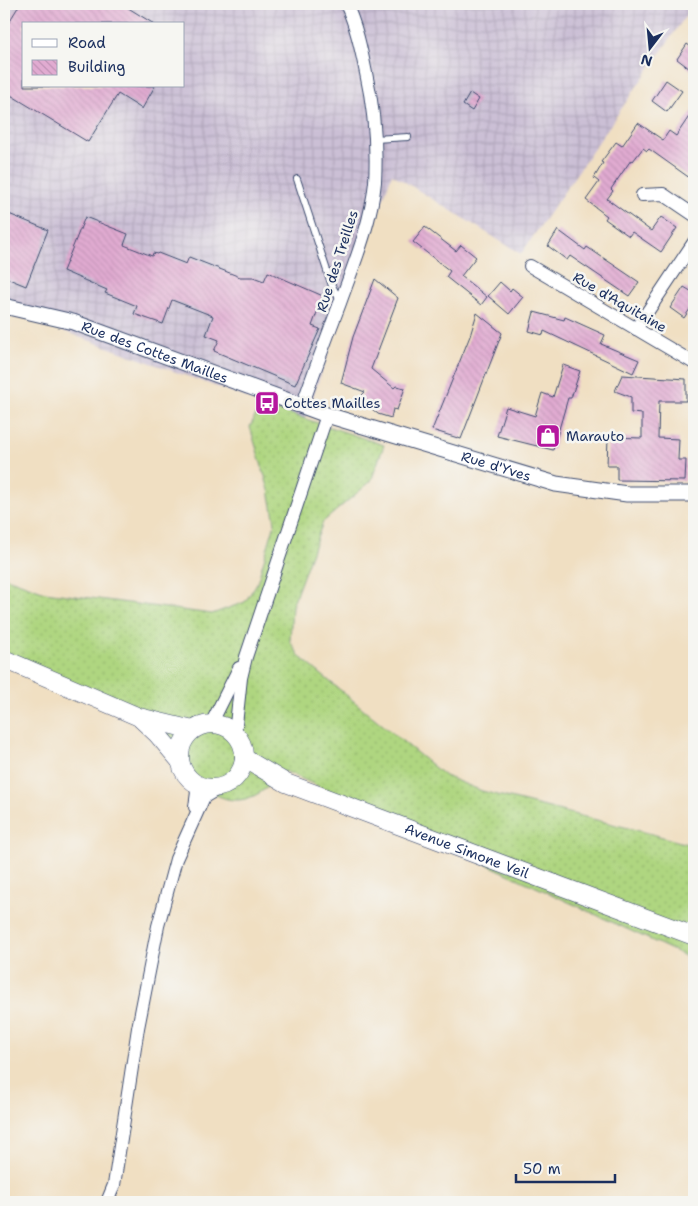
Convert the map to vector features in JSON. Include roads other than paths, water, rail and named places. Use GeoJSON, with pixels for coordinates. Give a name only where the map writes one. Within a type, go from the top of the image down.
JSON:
{"type":"FeatureCollection","features":[{"type":"Feature","properties":{"kind":"main road"},"geometry":{"type":"LineString","coordinates":[[4,659],[139,717],[193,730]]}},
{"type":"Feature","properties":{"kind":"main road"},"geometry":{"type":"LineString","coordinates":[[139,717],[180,760]]}},
{"type":"Feature","properties":{"kind":"main road"},"geometry":{"type":"LineString","coordinates":[[226,784],[242,766],[244,758],[243,748],[235,734],[228,728],[211,724],[200,726],[184,739],[181,747],[180,760],[182,769],[193,782],[204,787],[226,784],[252,779],[286,784]]}},
{"type":"Feature","properties":{"kind":"main road","name":"Avenue Simone Veil"},"geometry":{"type":"LineString","coordinates":[[244,758],[286,784],[694,936]]}},
{"type":"Feature","properties":{"kind":"street","name":"Rue des Treilles"},"geometry":{"type":"LineString","coordinates":[[302,406],[356,261],[369,212],[374,184],[375,138],[369,86],[362,50],[346,4]]}},
{"type":"Feature","properties":{"kind":"street"},"geometry":{"type":"LineString","coordinates":[[642,195],[663,194],[694,215]]}},
{"type":"Feature","properties":{"kind":"street"},"geometry":{"type":"LineString","coordinates":[[636,329],[694,242]]}},
{"type":"Feature","properties":{"kind":"street","name":"Rue d'Aquitaine"},"geometry":{"type":"LineString","coordinates":[[530,266],[694,363]]}},
{"type":"Feature","properties":{"kind":"street","name":"Rue des Cottes Mailles"},"geometry":{"type":"LineString","coordinates":[[4,306],[74,322],[302,406]]}},
{"type":"Feature","properties":{"kind":"street","name":"Rue d'Yves"},"geometry":{"type":"LineString","coordinates":[[302,406],[556,484],[627,494],[694,494]]}},
{"type":"Feature","properties":{"kind":"street"},"geometry":{"type":"LineString","coordinates":[[235,734],[241,678],[246,657],[327,415]]}},
{"type":"Feature","properties":{"kind":"street"},"geometry":{"type":"LineString","coordinates":[[211,724],[246,657]]}},
{"type":"Feature","properties":{"kind":"street"},"geometry":{"type":"LineString","coordinates":[[193,782],[197,792],[193,820]]}},
{"type":"Feature","properties":{"kind":"street"},"geometry":{"type":"LineString","coordinates":[[107,1202],[114,1184],[138,1028],[158,926],[176,860],[204,797],[226,784]]}},
{"type":"Feature","properties":{"kind":"lane"},"geometry":{"type":"LineString","coordinates":[[375,138],[408,137]]}},
{"type":"Feature","properties":{"kind":"lane"},"geometry":{"type":"LineString","coordinates":[[297,179],[332,286],[340,301]]}},
{"type":"Feature","properties":{"kind":"place","name":"Cottes Mailles"},"geometry":{"type":"Point","coordinates":[267,403]}},
{"type":"Feature","properties":{"kind":"place","name":"Marauto"},"geometry":{"type":"Point","coordinates":[548,436]}}]}
